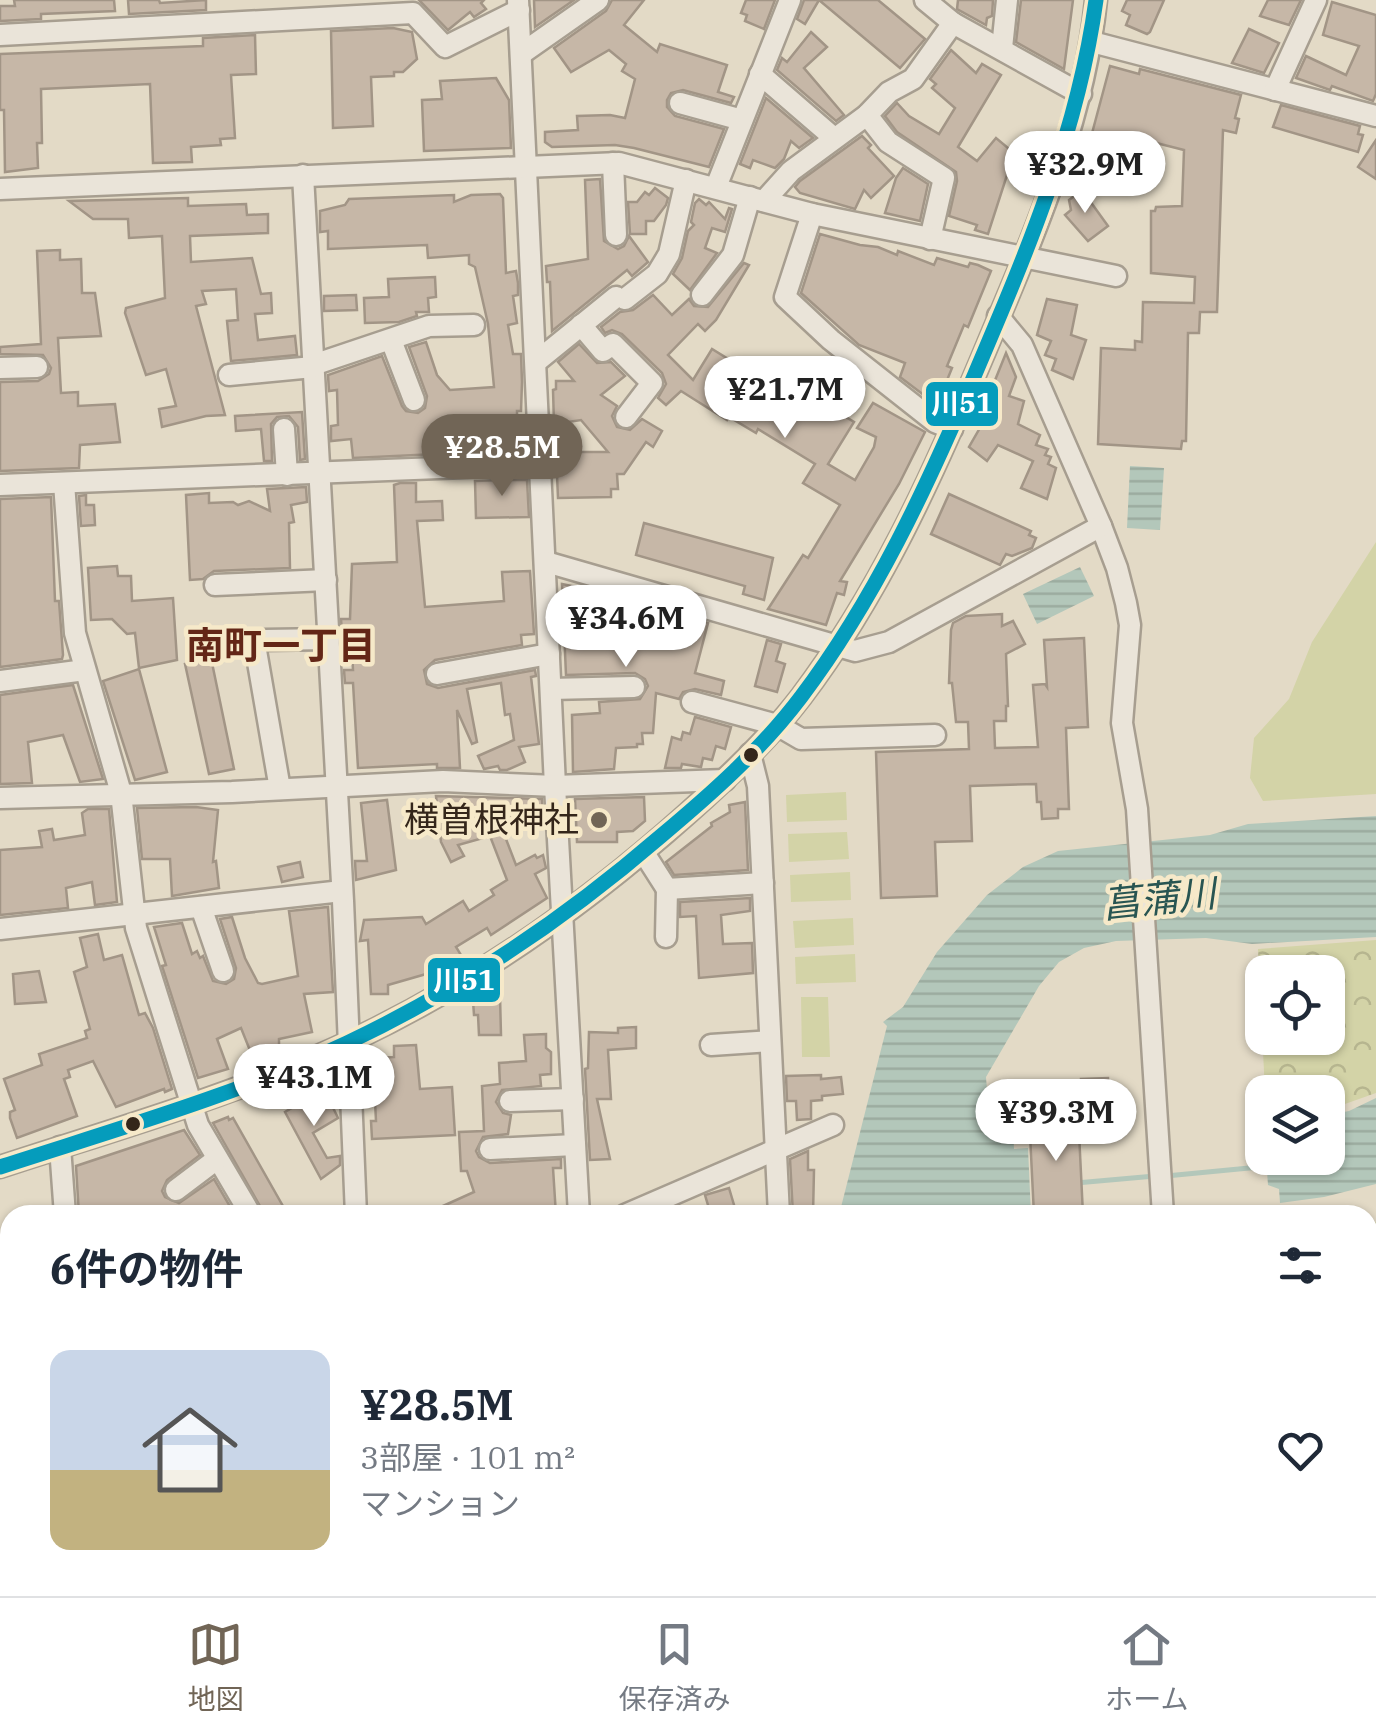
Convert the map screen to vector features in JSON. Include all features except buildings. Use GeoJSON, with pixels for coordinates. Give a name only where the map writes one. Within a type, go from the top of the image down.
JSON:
{"type":"FeatureCollection","features":[{"type":"Feature","properties":{"kind":"street"},"geometry":{"type":"LineString","coordinates":[[521,54],[598,0]]}},
{"type":"Feature","properties":{"kind":"street"},"geometry":{"type":"LineString","coordinates":[[716,187],[790,0]]}},
{"type":"Feature","properties":{"kind":"street"},"geometry":{"type":"LineString","coordinates":[[925,0],[953,23],[1081,94]]}},
{"type":"Feature","properties":{"kind":"street"},"geometry":{"type":"LineString","coordinates":[[1002,48],[1007,0]]}},
{"type":"Feature","properties":{"kind":"street"},"geometry":{"type":"LineString","coordinates":[[0,1167],[292,1068],[350,1042],[564,917],[644,853],[750,754],[838,644],[891,557],[952,429],[1062,156],[1081,94],[1096,0]]}},
{"type":"Feature","properties":{"kind":"street"},"geometry":{"type":"LineString","coordinates":[[1275,90],[1316,0]]}},
{"type":"Feature","properties":{"kind":"street"},"geometry":{"type":"LineString","coordinates":[[0,35],[413,14],[445,47],[519,5],[578,1205]]}},
{"type":"Feature","properties":{"kind":"street"},"geometry":{"type":"LineString","coordinates":[[702,295],[733,255],[757,199],[868,115],[889,92],[913,79],[953,23]]}},
{"type":"Feature","properties":{"kind":"street"},"geometry":{"type":"LineString","coordinates":[[1092,42],[1376,116]]}},
{"type":"Feature","properties":{"kind":"street"},"geometry":{"type":"LineString","coordinates":[[760,74],[834,138]]}},
{"type":"Feature","properties":{"kind":"street"},"geometry":{"type":"LineString","coordinates":[[680,104],[742,120]]}},
{"type":"Feature","properties":{"kind":"street"},"geometry":{"type":"LineString","coordinates":[[868,115],[888,142],[944,178],[930,239]]}},
{"type":"Feature","properties":{"kind":"street"},"geometry":{"type":"LineString","coordinates":[[613,163],[616,235]]}},
{"type":"Feature","properties":{"kind":"street"},"geometry":{"type":"LineString","coordinates":[[0,189],[613,163],[812,214],[1116,276]]}},
{"type":"Feature","properties":{"kind":"street"},"geometry":{"type":"LineString","coordinates":[[303,175],[356,1205]]}},
{"type":"Feature","properties":{"kind":"street"},"geometry":{"type":"LineString","coordinates":[[536,362],[581,325],[658,274],[668,254],[686,180]]}},
{"type":"Feature","properties":{"kind":"street"},"geometry":{"type":"LineString","coordinates":[[812,214],[785,297],[830,340],[935,422],[952,429]]}},
{"type":"Feature","properties":{"kind":"street"},"geometry":{"type":"LineString","coordinates":[[998,316],[1022,345],[1118,568],[1130,625],[1122,723],[1137,809],[1162,1205]]}},
{"type":"Feature","properties":{"kind":"street"},"geometry":{"type":"LineString","coordinates":[[230,375],[313,366],[429,326],[474,325]]}},
{"type":"Feature","properties":{"kind":"street"},"geometry":{"type":"LineString","coordinates":[[581,325],[603,351],[613,344],[652,383],[626,417]]}},
{"type":"Feature","properties":{"kind":"street"},"geometry":{"type":"LineString","coordinates":[[391,340],[414,400]]}},
{"type":"Feature","properties":{"kind":"street"},"geometry":{"type":"LineString","coordinates":[[0,368],[38,367]]}},
{"type":"Feature","properties":{"kind":"street"},"geometry":{"type":"LineString","coordinates":[[284,429],[287,475]]}},
{"type":"Feature","properties":{"kind":"street"},"geometry":{"type":"LineString","coordinates":[[0,485],[540,464]]}},
{"type":"Feature","properties":{"kind":"street"},"geometry":{"type":"LineString","coordinates":[[64,483],[75,632],[121,793],[134,914],[198,1125],[245,1205]]}},
{"type":"Feature","properties":{"kind":"street"},"geometry":{"type":"LineString","coordinates":[[546,562],[855,651],[889,642],[1100,526]]}},
{"type":"Feature","properties":{"kind":"street"},"geometry":{"type":"LineString","coordinates":[[214,585],[326,580]]}},
{"type":"Feature","properties":{"kind":"street"},"geometry":{"type":"LineString","coordinates":[[232,644],[329,639]]}},
{"type":"Feature","properties":{"kind":"street"},"geometry":{"type":"LineString","coordinates":[[255,645],[280,789]]}},
{"type":"Feature","properties":{"kind":"street"},"geometry":{"type":"LineString","coordinates":[[437,674],[549,654]]}},
{"type":"Feature","properties":{"kind":"street"},"geometry":{"type":"LineString","coordinates":[[0,681],[84,670]]}},
{"type":"Feature","properties":{"kind":"street"},"geometry":{"type":"LineString","coordinates":[[551,688],[634,688]]}},
{"type":"Feature","properties":{"kind":"street"},"geometry":{"type":"LineString","coordinates":[[692,702],[777,725],[802,740],[935,736]]}},
{"type":"Feature","properties":{"kind":"street"},"geometry":{"type":"LineString","coordinates":[[750,754],[758,786],[779,1205]]}},
{"type":"Feature","properties":{"kind":"street"},"geometry":{"type":"LineString","coordinates":[[0,798],[443,781],[555,786],[725,780]]}},
{"type":"Feature","properties":{"kind":"street"},"geometry":{"type":"LineString","coordinates":[[644,853],[667,890],[666,937]]}},
{"type":"Feature","properties":{"kind":"street"},"geometry":{"type":"LineString","coordinates":[[667,890],[763,884]]}},
{"type":"Feature","properties":{"kind":"street"},"geometry":{"type":"LineString","coordinates":[[0,929],[342,891]]}},
{"type":"Feature","properties":{"kind":"street"},"geometry":{"type":"LineString","coordinates":[[201,907],[223,971]]}},
{"type":"Feature","properties":{"kind":"street"},"geometry":{"type":"LineString","coordinates":[[711,1045],[770,1041]]}},
{"type":"Feature","properties":{"kind":"street"},"geometry":{"type":"LineString","coordinates":[[510,1100],[572,1098]]}},
{"type":"Feature","properties":{"kind":"street"},"geometry":{"type":"LineString","coordinates":[[648,1205],[833,1125]]}},
{"type":"Feature","properties":{"kind":"street"},"geometry":{"type":"LineString","coordinates":[[490,1149],[575,1145]]}},
{"type":"Feature","properties":{"kind":"street"},"geometry":{"type":"LineString","coordinates":[[60,1147],[64,1205]]}},
{"type":"Feature","properties":{"kind":"street"},"geometry":{"type":"LineString","coordinates":[[176,1190],[218,1158]]}},
{"type":"Feature","properties":{"kind":"green space"},"geometry":{"type":"Polygon","coordinates":[[[1376,542],[1376,794],[1263,801],[1250,778],[1254,738],[1289,699],[1312,642],[1376,542]]]}},
{"type":"Feature","properties":{"kind":"green space"},"geometry":{"type":"Polygon","coordinates":[[[846,792],[847,820],[787,822],[786,795],[846,792]]]}},
{"type":"Feature","properties":{"kind":"green space"},"geometry":{"type":"Polygon","coordinates":[[[847,832],[849,859],[789,862],[788,834],[847,832]]]}},
{"type":"Feature","properties":{"kind":"green space"},"geometry":{"type":"Polygon","coordinates":[[[850,872],[851,900],[791,902],[790,875],[850,872]]]}},
{"type":"Feature","properties":{"kind":"green space"},"geometry":{"type":"Polygon","coordinates":[[[853,918],[854,945],[795,948],[793,921],[853,918]]]}},
{"type":"Feature","properties":{"kind":"green space"},"geometry":{"type":"Polygon","coordinates":[[[1376,940],[1376,1093],[1345,1104],[1345,1075],[1264,1075],[1263,1055],[1345,1055],[1345,955],[1258,955],[1258,949],[1376,940]]]}},
{"type":"Feature","properties":{"kind":"green space"},"geometry":{"type":"Polygon","coordinates":[[[855,954],[856,982],[796,984],[795,957],[855,954]]]}},
{"type":"Feature","properties":{"kind":"green space"},"geometry":{"type":"Polygon","coordinates":[[[801,997],[828,997],[830,1057],[802,1057],[801,997]]]}},
{"type":"Feature","properties":{"kind":"water"},"geometry":{"type":"Polygon","coordinates":[[[1130,466],[1164,468],[1160,530],[1127,528],[1130,466]]]}},
{"type":"Feature","properties":{"kind":"water"},"geometry":{"type":"Polygon","coordinates":[[[1080,567],[1094,596],[1037,624],[1023,594],[1080,567]]]}},
{"type":"Feature","properties":{"kind":"water","name":"菖蒲川"},"geometry":{"type":"Polygon","coordinates":[[[1376,816],[1376,937],[1252,944],[1206,938],[1116,941],[1084,948],[1059,962],[1039,986],[986,1077],[987,1090],[976,1117],[982,1131],[1013,1128],[1014,1149],[1028,1148],[1031,1205],[842,1205],[887,1026],[883,1022],[903,1007],[937,952],[987,895],[1023,867],[1058,851],[1210,835],[1248,824],[1376,816]]]}},
{"type":"Feature","properties":{"kind":"water"},"geometry":{"type":"Polygon","coordinates":[[[1376,1098],[1376,1184],[1280,1203],[1279,1189],[1268,1185],[1267,1175],[1345,1175],[1345,1112],[1376,1098]]]}},
{"type":"Feature","properties":{"kind":"waterway"},"geometry":{"type":"LineString","coordinates":[[1166,1176],[1245,1168]]}},
{"type":"Feature","properties":{"kind":"waterway"},"geometry":{"type":"LineString","coordinates":[[1076,1183],[1155,1176]]}},
{"type":"Feature","properties":{"kind":"transit line","name":"川51"},"geometry":{"type":"LineString","coordinates":[[0,1167],[262,1079],[347,1043],[431,999],[511,950],[588,895],[698,804],[769,735],[828,660],[876,582],[957,416],[1013,283],[1064,144],[1096,0]]}},
{"type":"Feature","properties":{"kind":"place","name":"横曽根神社"},"geometry":{"type":"Point","coordinates":[599,820]}},
{"type":"Feature","properties":{"kind":"district","name":"南町一丁目"},"geometry":{"type":"Point","coordinates":[281,646]}}]}
